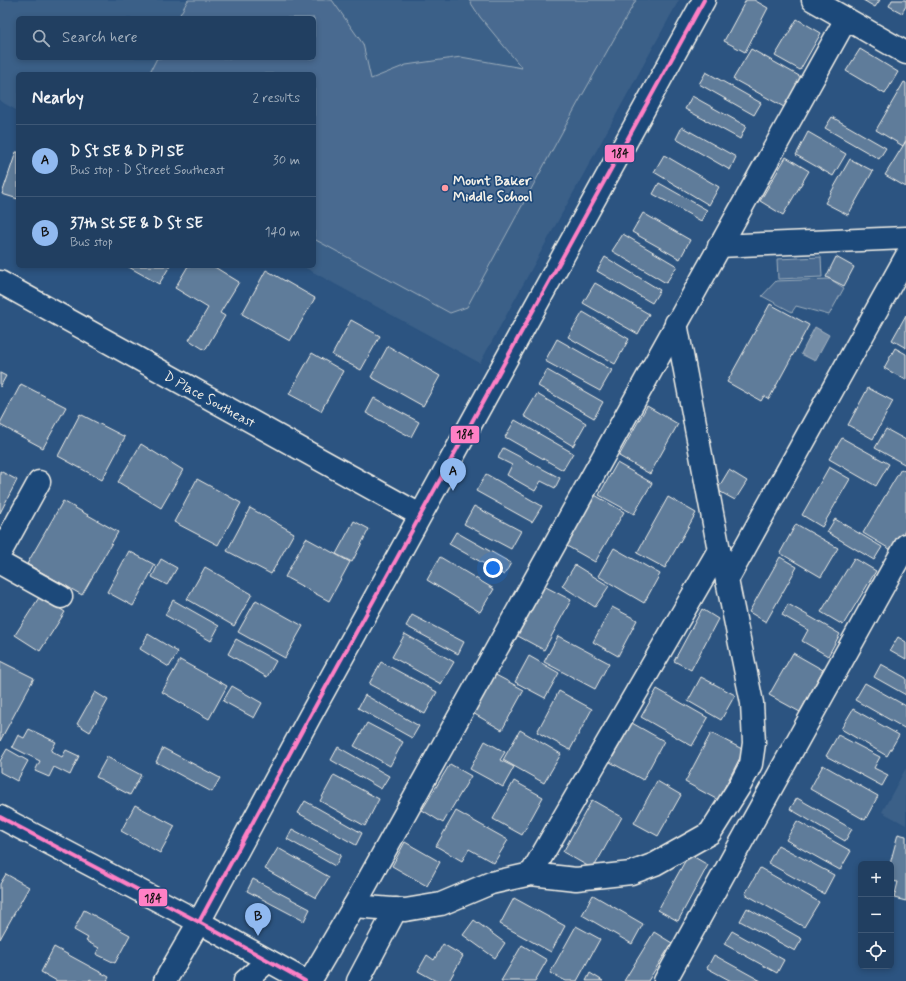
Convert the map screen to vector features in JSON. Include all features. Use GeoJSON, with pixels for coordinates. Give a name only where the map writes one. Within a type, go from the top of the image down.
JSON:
{"type":"FeatureCollection","features":[{"type":"Feature","properties":{"kind":"street"},"geometry":{"type":"LineString","coordinates":[[165,981],[704,0]]}},
{"type":"Feature","properties":{"kind":"street"},"geometry":{"type":"LineString","coordinates":[[813,0],[906,53]]}},
{"type":"Feature","properties":{"kind":"street"},"geometry":{"type":"LineString","coordinates":[[310,981],[354,906],[676,323],[846,19]]}},
{"type":"Feature","properties":{"kind":"street"},"geometry":{"type":"LineString","coordinates":[[719,246],[906,238]]}},
{"type":"Feature","properties":{"kind":"street"},"geometry":{"type":"LineString","coordinates":[[727,580],[906,257]]}},
{"type":"Feature","properties":{"kind":"street","name":"D Place Southeast"},"geometry":{"type":"LineString","coordinates":[[0,282],[420,515]]}},
{"type":"Feature","properties":{"kind":"street"},"geometry":{"type":"LineString","coordinates":[[354,906],[405,910],[441,904],[491,883],[531,874],[576,879],[631,873],[655,864],[710,833],[739,787],[751,764],[754,743],[752,703],[727,580],[719,550],[676,323]]}},
{"type":"Feature","properties":{"kind":"street"},"geometry":{"type":"LineString","coordinates":[[0,553],[40,482]]}},
{"type":"Feature","properties":{"kind":"street"},"geometry":{"type":"LineString","coordinates":[[665,981],[906,545]]}},
{"type":"Feature","properties":{"kind":"street"},"geometry":{"type":"LineString","coordinates":[[531,874],[719,550]]}},
{"type":"Feature","properties":{"kind":"street"},"geometry":{"type":"LineString","coordinates":[[0,563],[61,597]]}},
{"type":"Feature","properties":{"kind":"street"},"geometry":{"type":"LineString","coordinates":[[0,817],[198,922],[305,981]]}},
{"type":"Feature","properties":{"kind":"street"},"geometry":{"type":"LineString","coordinates":[[710,833],[738,848]]}},
{"type":"Feature","properties":{"kind":"street"},"geometry":{"type":"LineString","coordinates":[[358,981],[396,909]]}},
{"type":"Feature","properties":{"kind":"street"},"geometry":{"type":"LineString","coordinates":[[245,981],[268,961]]}},
{"type":"Feature","properties":{"kind":"shaded area","name":"Mount Baker Middle School"},"geometry":{"type":"Polygon","coordinates":[[[0,0],[679,0],[480,363],[306,268],[316,268],[316,72],[16,72],[16,110],[0,101],[0,0]]]}},
{"type":"Feature","properties":{"kind":"shaded area","name":"Mount Baker Middle School"},"geometry":{"type":"Polygon","coordinates":[[[188,0],[332,0],[363,44],[371,79],[406,65],[461,57],[522,68],[480,17],[469,0],[636,0],[579,101],[467,307],[450,313],[316,240],[316,72],[150,72],[156,60],[316,60],[316,16],[179,16],[188,0]]]}},
{"type":"Feature","properties":{"kind":"shaded area"},"geometry":{"type":"Polygon","coordinates":[[[821,257],[822,277],[778,279],[777,259],[821,257]]]}},
{"type":"Feature","properties":{"kind":"shaded area"},"geometry":{"type":"Polygon","coordinates":[[[830,279],[844,288],[829,315],[796,306],[792,312],[762,296],[776,281],[830,279]]]}},
{"type":"Feature","properties":{"kind":"shaded area"},"geometry":{"type":"Polygon","coordinates":[[[815,327],[829,335],[815,361],[801,354],[815,327]]]}},
{"type":"Feature","properties":{"kind":"shaded area"},"geometry":{"type":"Polygon","coordinates":[[[906,768],[906,825],[882,812],[906,768]]]}},
{"type":"Feature","properties":{"kind":"building"},"geometry":{"type":"Polygon","coordinates":[[[746,0],[754,0],[768,8],[745,52],[724,41],[746,0]]]}},
{"type":"Feature","properties":{"kind":"building"},"geometry":{"type":"Polygon","coordinates":[[[863,0],[880,0],[875,7],[863,0]]]}},
{"type":"Feature","properties":{"kind":"building"},"geometry":{"type":"Polygon","coordinates":[[[892,0],[906,0],[906,6],[902,13],[889,6],[892,0]]]}},
{"type":"Feature","properties":{"kind":"building"},"geometry":{"type":"Polygon","coordinates":[[[797,19],[821,33],[800,70],[775,56],[797,19]]]}},
{"type":"Feature","properties":{"kind":"building"},"geometry":{"type":"Polygon","coordinates":[[[751,49],[801,77],[784,107],[733,79],[751,49]]]}},
{"type":"Feature","properties":{"kind":"building"},"geometry":{"type":"Polygon","coordinates":[[[860,49],[898,72],[885,94],[846,71],[860,49]]]}},
{"type":"Feature","properties":{"kind":"building"},"geometry":{"type":"Polygon","coordinates":[[[706,72],[761,103],[754,115],[699,84],[706,72]]]}},
{"type":"Feature","properties":{"kind":"building"},"geometry":{"type":"Polygon","coordinates":[[[904,82],[906,83],[906,140],[903,146],[876,130],[904,82]]]}},
{"type":"Feature","properties":{"kind":"building"},"geometry":{"type":"Polygon","coordinates":[[[692,96],[746,126],[740,139],[685,109],[692,96]]]}},
{"type":"Feature","properties":{"kind":"building"},"geometry":{"type":"Polygon","coordinates":[[[832,117],[886,148],[879,159],[825,128],[832,117]]]}},
{"type":"Feature","properties":{"kind":"building"},"geometry":{"type":"Polygon","coordinates":[[[682,127],[736,157],[730,170],[676,139],[682,127]]]}},
{"type":"Feature","properties":{"kind":"building"},"geometry":{"type":"Polygon","coordinates":[[[808,132],[846,154],[833,176],[796,155],[808,132]]]}},
{"type":"Feature","properties":{"kind":"building"},"geometry":{"type":"Polygon","coordinates":[[[906,141],[906,187],[885,175],[906,141]]]}},
{"type":"Feature","properties":{"kind":"building"},"geometry":{"type":"Polygon","coordinates":[[[16,152],[16,198],[2,194],[16,152]]]}},
{"type":"Feature","properties":{"kind":"building"},"geometry":{"type":"Polygon","coordinates":[[[664,155],[719,187],[709,205],[654,172],[664,155]]]}},
{"type":"Feature","properties":{"kind":"building"},"geometry":{"type":"Polygon","coordinates":[[[786,157],[809,171],[783,215],[760,201],[786,157]]]}},
{"type":"Feature","properties":{"kind":"building"},"geometry":{"type":"Polygon","coordinates":[[[850,159],[873,171],[848,215],[825,203],[850,159]]]}},
{"type":"Feature","properties":{"kind":"building"},"geometry":{"type":"Polygon","coordinates":[[[659,183],[707,210],[701,221],[653,194],[659,183]]]}},
{"type":"Feature","properties":{"kind":"building"},"geometry":{"type":"Polygon","coordinates":[[[643,213],[690,240],[680,259],[632,232],[643,213]]]}},
{"type":"Feature","properties":{"kind":"building"},"geometry":{"type":"Polygon","coordinates":[[[623,234],[677,266],[666,283],[612,251],[623,234]]]}},
{"type":"Feature","properties":{"kind":"building"},"geometry":{"type":"Polygon","coordinates":[[[605,257],[660,290],[652,303],[597,271],[605,257]]]}},
{"type":"Feature","properties":{"kind":"building"},"geometry":{"type":"Polygon","coordinates":[[[836,257],[854,267],[844,286],[826,277],[836,257]]]}},
{"type":"Feature","properties":{"kind":"building"},"geometry":{"type":"Polygon","coordinates":[[[131,268],[169,268],[159,284],[131,268]]]}},
{"type":"Feature","properties":{"kind":"building"},"geometry":{"type":"Polygon","coordinates":[[[187,268],[216,268],[239,282],[220,313],[225,316],[205,350],[189,340],[208,308],[175,288],[187,268]]]}},
{"type":"Feature","properties":{"kind":"building"},"geometry":{"type":"Polygon","coordinates":[[[266,270],[315,298],[290,341],[242,314],[266,270]]]}},
{"type":"Feature","properties":{"kind":"building"},"geometry":{"type":"Polygon","coordinates":[[[595,283],[649,314],[638,334],[583,303],[595,283]]]}},
{"type":"Feature","properties":{"kind":"building"},"geometry":{"type":"Polygon","coordinates":[[[770,304],[809,325],[769,399],[764,396],[761,401],[727,382],[770,304]]]}},
{"type":"Feature","properties":{"kind":"building"},"geometry":{"type":"Polygon","coordinates":[[[583,312],[629,339],[615,364],[568,337],[583,312]]]}},
{"type":"Feature","properties":{"kind":"building"},"geometry":{"type":"Polygon","coordinates":[[[906,315],[906,348],[892,340],[906,315]]]}},
{"type":"Feature","properties":{"kind":"building"},"geometry":{"type":"Polygon","coordinates":[[[351,320],[380,336],[361,370],[332,355],[351,320]]]}},
{"type":"Feature","properties":{"kind":"building"},"geometry":{"type":"Polygon","coordinates":[[[557,339],[612,370],[600,391],[545,361],[557,339]]]}},
{"type":"Feature","properties":{"kind":"building"},"geometry":{"type":"Polygon","coordinates":[[[388,346],[440,376],[423,406],[371,377],[388,346]]]}},
{"type":"Feature","properties":{"kind":"building"},"geometry":{"type":"Polygon","coordinates":[[[895,348],[906,354],[906,380],[884,368],[895,348]]]}},
{"type":"Feature","properties":{"kind":"building"},"geometry":{"type":"Polygon","coordinates":[[[312,353],[343,371],[321,411],[289,394],[312,353]]]}},
{"type":"Feature","properties":{"kind":"building"},"geometry":{"type":"Polygon","coordinates":[[[547,370],[603,402],[594,418],[538,386],[547,370]]]}},
{"type":"Feature","properties":{"kind":"building"},"geometry":{"type":"Polygon","coordinates":[[[0,373],[6,376],[0,387],[0,373]]]}},
{"type":"Feature","properties":{"kind":"building"},"geometry":{"type":"Polygon","coordinates":[[[21,384],[66,407],[43,448],[0,425],[21,384]]]}},
{"type":"Feature","properties":{"kind":"building"},"geometry":{"type":"Polygon","coordinates":[[[868,388],[893,401],[873,439],[848,425],[868,388]]]}},
{"type":"Feature","properties":{"kind":"building"},"geometry":{"type":"Polygon","coordinates":[[[537,394],[586,423],[573,446],[524,416],[537,394]]]}},
{"type":"Feature","properties":{"kind":"building"},"geometry":{"type":"Polygon","coordinates":[[[374,398],[419,422],[411,437],[366,413],[374,398]]]}},
{"type":"Feature","properties":{"kind":"building"},"geometry":{"type":"Polygon","coordinates":[[[647,406],[678,424],[650,474],[619,456],[647,406]]]}},
{"type":"Feature","properties":{"kind":"building"},"geometry":{"type":"Polygon","coordinates":[[[80,414],[125,437],[102,480],[58,456],[80,414]]]}},
{"type":"Feature","properties":{"kind":"building"},"geometry":{"type":"Polygon","coordinates":[[[515,420],[573,453],[563,470],[505,437],[515,420]]]}},
{"type":"Feature","properties":{"kind":"building"},"geometry":{"type":"Polygon","coordinates":[[[886,429],[906,440],[906,465],[875,448],[886,429]]]}},
{"type":"Feature","properties":{"kind":"building"},"geometry":{"type":"Polygon","coordinates":[[[842,438],[889,464],[876,486],[829,459],[842,438]]]}},
{"type":"Feature","properties":{"kind":"building"},"geometry":{"type":"Polygon","coordinates":[[[141,444],[183,470],[161,508],[118,482],[141,444]]]}},
{"type":"Feature","properties":{"kind":"building"},"geometry":{"type":"Polygon","coordinates":[[[503,448],[560,478],[555,488],[541,481],[535,491],[507,475],[512,465],[498,458],[503,448]]]}},
{"type":"Feature","properties":{"kind":"building"},"geometry":{"type":"Polygon","coordinates":[[[617,463],[652,483],[634,514],[599,495],[617,463]]]}},
{"type":"Feature","properties":{"kind":"building"},"geometry":{"type":"Polygon","coordinates":[[[829,467],[850,479],[822,527],[802,515],[829,467]]]}},
{"type":"Feature","properties":{"kind":"building"},"geometry":{"type":"Polygon","coordinates":[[[901,469],[906,472],[906,529],[893,551],[863,533],[901,469]]]}},
{"type":"Feature","properties":{"kind":"building"},"geometry":{"type":"Polygon","coordinates":[[[729,470],[747,481],[735,500],[717,490],[729,470]]]}},
{"type":"Feature","properties":{"kind":"building"},"geometry":{"type":"Polygon","coordinates":[[[0,471],[17,480],[0,513],[0,471]]]}},
{"type":"Feature","properties":{"kind":"building"},"geometry":{"type":"Polygon","coordinates":[[[486,474],[542,506],[532,522],[476,491],[486,474]]]}},
{"type":"Feature","properties":{"kind":"building"},"geometry":{"type":"Polygon","coordinates":[[[197,479],[241,503],[218,545],[174,522],[197,479]]]}},
{"type":"Feature","properties":{"kind":"building"},"geometry":{"type":"Polygon","coordinates":[[[593,494],[624,512],[595,562],[565,545],[593,494]]]}},
{"type":"Feature","properties":{"kind":"building"},"geometry":{"type":"Polygon","coordinates":[[[668,497],[696,513],[665,568],[637,553],[668,497]]]}},
{"type":"Feature","properties":{"kind":"building"},"geometry":{"type":"Polygon","coordinates":[[[63,501],[118,532],[82,595],[27,564],[63,501]]]}},
{"type":"Feature","properties":{"kind":"building"},"geometry":{"type":"Polygon","coordinates":[[[474,506],[521,531],[511,549],[464,524],[474,506]]]}},
{"type":"Feature","properties":{"kind":"building"},"geometry":{"type":"Polygon","coordinates":[[[250,508],[294,533],[271,574],[227,551],[250,508]]]}},
{"type":"Feature","properties":{"kind":"building"},"geometry":{"type":"Polygon","coordinates":[[[835,519],[882,547],[874,560],[827,532],[835,519]]]}},
{"type":"Feature","properties":{"kind":"building"},"geometry":{"type":"Polygon","coordinates":[[[354,521],[369,529],[352,562],[336,554],[354,521]]]}},
{"type":"Feature","properties":{"kind":"building"},"geometry":{"type":"Polygon","coordinates":[[[796,524],[838,548],[821,577],[780,553],[796,524]]]}},
{"type":"Feature","properties":{"kind":"building"},"geometry":{"type":"Polygon","coordinates":[[[456,532],[511,563],[504,575],[449,544],[456,532]]]}},
{"type":"Feature","properties":{"kind":"building"},"geometry":{"type":"Polygon","coordinates":[[[306,538],[350,562],[329,601],[285,577],[306,538]]]}},
{"type":"Feature","properties":{"kind":"building"},"geometry":{"type":"Polygon","coordinates":[[[614,548],[660,574],[644,603],[598,576],[614,548]]]}},
{"type":"Feature","properties":{"kind":"building"},"geometry":{"type":"Polygon","coordinates":[[[129,551],[155,565],[133,606],[107,592],[129,551]]]}},
{"type":"Feature","properties":{"kind":"building"},"geometry":{"type":"Polygon","coordinates":[[[440,557],[494,589],[480,612],[427,580],[440,557]]]}},
{"type":"Feature","properties":{"kind":"building"},"geometry":{"type":"Polygon","coordinates":[[[780,557],[797,567],[766,622],[749,612],[780,557]]]}},
{"type":"Feature","properties":{"kind":"building"},"geometry":{"type":"Polygon","coordinates":[[[854,558],[876,571],[843,625],[821,612],[854,558]]]}},
{"type":"Feature","properties":{"kind":"building"},"geometry":{"type":"Polygon","coordinates":[[[161,559],[177,568],[167,585],[152,577],[161,559]]]}},
{"type":"Feature","properties":{"kind":"building"},"geometry":{"type":"Polygon","coordinates":[[[575,565],[609,586],[595,607],[562,586],[575,565]]]}},
{"type":"Feature","properties":{"kind":"building"},"geometry":{"type":"Polygon","coordinates":[[[205,567],[252,594],[234,626],[187,599],[205,567]]]}},
{"type":"Feature","properties":{"kind":"building"},"geometry":{"type":"Polygon","coordinates":[[[542,585],[571,600],[544,650],[516,635],[542,585]]]}},
{"type":"Feature","properties":{"kind":"building"},"geometry":{"type":"Polygon","coordinates":[[[40,596],[65,612],[40,651],[15,635],[40,596]]]}},
{"type":"Feature","properties":{"kind":"building"},"geometry":{"type":"Polygon","coordinates":[[[173,600],[219,626],[211,641],[165,615],[173,600]]]}},
{"type":"Feature","properties":{"kind":"building"},"geometry":{"type":"Polygon","coordinates":[[[256,600],[303,626],[285,658],[238,632],[256,600]]]}},
{"type":"Feature","properties":{"kind":"building"},"geometry":{"type":"Polygon","coordinates":[[[788,604],[840,634],[828,656],[802,641],[808,630],[782,615],[788,604]]]}},
{"type":"Feature","properties":{"kind":"building"},"geometry":{"type":"Polygon","coordinates":[[[612,607],[637,620],[618,656],[593,642],[612,607]]]}},
{"type":"Feature","properties":{"kind":"building"},"geometry":{"type":"Polygon","coordinates":[[[702,609],[718,619],[691,670],[674,661],[702,609]]]}},
{"type":"Feature","properties":{"kind":"building"},"geometry":{"type":"Polygon","coordinates":[[[412,615],[464,642],[458,654],[406,626],[412,615]]]}},
{"type":"Feature","properties":{"kind":"building"},"geometry":{"type":"Polygon","coordinates":[[[148,634],[178,652],[169,667],[140,649],[148,634]]]}},
{"type":"Feature","properties":{"kind":"building"},"geometry":{"type":"Polygon","coordinates":[[[405,634],[454,662],[441,684],[392,657],[405,634]]]}},
{"type":"Feature","properties":{"kind":"building"},"geometry":{"type":"Polygon","coordinates":[[[558,636],[609,663],[595,689],[544,662],[558,636]]]}},
{"type":"Feature","properties":{"kind":"building"},"geometry":{"type":"Polygon","coordinates":[[[898,637],[906,642],[906,659],[890,650],[898,637]]]}},
{"type":"Feature","properties":{"kind":"building"},"geometry":{"type":"Polygon","coordinates":[[[236,639],[276,661],[267,677],[228,654],[236,639]]]}},
{"type":"Feature","properties":{"kind":"building"},"geometry":{"type":"Polygon","coordinates":[[[793,653],[823,670],[800,712],[769,695],[793,653]]]}},
{"type":"Feature","properties":{"kind":"building"},"geometry":{"type":"Polygon","coordinates":[[[529,656],[559,673],[545,698],[515,682],[529,656]]]}},
{"type":"Feature","properties":{"kind":"building"},"geometry":{"type":"Polygon","coordinates":[[[180,660],[227,686],[209,719],[162,692],[180,660]]]}},
{"type":"Feature","properties":{"kind":"building"},"geometry":{"type":"Polygon","coordinates":[[[0,661],[34,678],[0,741],[0,661]]]}},
{"type":"Feature","properties":{"kind":"building"},"geometry":{"type":"Polygon","coordinates":[[[381,662],[437,692],[425,714],[369,684],[381,662]]]}},
{"type":"Feature","properties":{"kind":"building"},"geometry":{"type":"Polygon","coordinates":[[[881,664],[906,678],[906,695],[874,677],[881,664]]]}},
{"type":"Feature","properties":{"kind":"building"},"geometry":{"type":"Polygon","coordinates":[[[492,673],[524,690],[502,730],[471,712],[492,673]]]}},
{"type":"Feature","properties":{"kind":"building"},"geometry":{"type":"Polygon","coordinates":[[[701,677],[735,695],[721,720],[688,701],[701,677]]]}},
{"type":"Feature","properties":{"kind":"building"},"geometry":{"type":"Polygon","coordinates":[[[865,683],[906,706],[906,729],[855,700],[865,683]]]}},
{"type":"Feature","properties":{"kind":"building"},"geometry":{"type":"Polygon","coordinates":[[[232,686],[262,703],[254,718],[223,701],[232,686]]]}},
{"type":"Feature","properties":{"kind":"building"},"geometry":{"type":"Polygon","coordinates":[[[657,689],[708,718],[692,746],[641,717],[657,689]]]}},
{"type":"Feature","properties":{"kind":"building"},"geometry":{"type":"Polygon","coordinates":[[[559,691],[592,709],[570,750],[537,732],[559,691]]]}},
{"type":"Feature","properties":{"kind":"building"},"geometry":{"type":"Polygon","coordinates":[[[95,692],[108,700],[90,732],[77,724],[95,692]]]}},
{"type":"Feature","properties":{"kind":"building"},"geometry":{"type":"Polygon","coordinates":[[[365,695],[419,726],[412,738],[358,708],[365,695]]]}},
{"type":"Feature","properties":{"kind":"building"},"geometry":{"type":"Polygon","coordinates":[[[853,709],[899,735],[887,756],[841,729],[853,709]]]}},
{"type":"Feature","properties":{"kind":"building"},"geometry":{"type":"Polygon","coordinates":[[[367,723],[403,742],[390,766],[354,746],[367,723]]]}},
{"type":"Feature","properties":{"kind":"building"},"geometry":{"type":"Polygon","coordinates":[[[632,723],[664,741],[643,780],[610,762],[632,723]]]}},
{"type":"Feature","properties":{"kind":"building"},"geometry":{"type":"Polygon","coordinates":[[[29,729],[56,742],[51,751],[62,757],[66,750],[79,756],[70,775],[54,767],[49,777],[35,771],[40,761],[12,747],[18,735],[24,738],[29,729]]]}},
{"type":"Feature","properties":{"kind":"building"},"geometry":{"type":"Polygon","coordinates":[[[520,730],[561,754],[544,783],[503,760],[520,730]]]}},
{"type":"Feature","properties":{"kind":"building"},"geometry":{"type":"Polygon","coordinates":[[[711,733],[744,750],[718,800],[685,782],[711,733]]]}},
{"type":"Feature","properties":{"kind":"building"},"geometry":{"type":"Polygon","coordinates":[[[838,735],[880,757],[874,768],[888,775],[882,786],[826,756],[838,735]]]}},
{"type":"Feature","properties":{"kind":"building"},"geometry":{"type":"Polygon","coordinates":[[[485,741],[505,752],[500,760],[514,767],[503,787],[470,769],[485,741]]]}},
{"type":"Feature","properties":{"kind":"building"},"geometry":{"type":"Polygon","coordinates":[[[338,747],[389,776],[381,789],[331,760],[338,747]]]}},
{"type":"Feature","properties":{"kind":"building"},"geometry":{"type":"Polygon","coordinates":[[[163,748],[220,778],[212,792],[156,762],[163,748]]]}},
{"type":"Feature","properties":{"kind":"building"},"geometry":{"type":"Polygon","coordinates":[[[7,749],[28,761],[17,781],[0,772],[0,761],[7,749]]]}},
{"type":"Feature","properties":{"kind":"building"},"geometry":{"type":"Polygon","coordinates":[[[107,757],[141,775],[130,795],[96,777],[107,757]]]}},
{"type":"Feature","properties":{"kind":"building"},"geometry":{"type":"Polygon","coordinates":[[[450,764],[471,776],[443,823],[422,810],[450,764]]]}},
{"type":"Feature","properties":{"kind":"building"},"geometry":{"type":"Polygon","coordinates":[[[823,765],[878,796],[865,820],[810,789],[823,765]]]}},
{"type":"Feature","properties":{"kind":"building"},"geometry":{"type":"Polygon","coordinates":[[[334,775],[379,799],[365,826],[320,801],[334,775]]]}},
{"type":"Feature","properties":{"kind":"building"},"geometry":{"type":"Polygon","coordinates":[[[514,781],[543,797],[522,835],[493,819],[514,781]]]}},
{"type":"Feature","properties":{"kind":"building"},"geometry":{"type":"Polygon","coordinates":[[[657,781],[681,795],[658,836],[634,823],[657,781]]]}},
{"type":"Feature","properties":{"kind":"building"},"geometry":{"type":"Polygon","coordinates":[[[797,798],[852,829],[845,841],[790,809],[797,798]]]}},
{"type":"Feature","properties":{"kind":"building"},"geometry":{"type":"Polygon","coordinates":[[[592,800],[622,817],[593,869],[563,852],[592,800]]]}},
{"type":"Feature","properties":{"kind":"building"},"geometry":{"type":"Polygon","coordinates":[[[305,801],[362,833],[356,845],[298,813],[305,801]]]}},
{"type":"Feature","properties":{"kind":"building"},"geometry":{"type":"Polygon","coordinates":[[[135,805],[175,826],[160,853],[121,831],[135,805]]]}},
{"type":"Feature","properties":{"kind":"building"},"geometry":{"type":"Polygon","coordinates":[[[456,811],[508,840],[494,863],[469,849],[462,861],[436,846],[456,811]]]}},
{"type":"Feature","properties":{"kind":"building"},"geometry":{"type":"Polygon","coordinates":[[[797,821],[851,851],[840,870],[786,840],[797,821]]]}},
{"type":"Feature","properties":{"kind":"building"},"geometry":{"type":"Polygon","coordinates":[[[292,829],[341,855],[335,866],[287,839],[292,829]]]}},
{"type":"Feature","properties":{"kind":"building"},"geometry":{"type":"Polygon","coordinates":[[[898,834],[906,836],[906,901],[894,898],[898,882],[894,881],[894,861],[891,861],[898,834]]]}},
{"type":"Feature","properties":{"kind":"building"},"geometry":{"type":"Polygon","coordinates":[[[405,842],[440,862],[427,886],[392,866],[405,842]]]}},
{"type":"Feature","properties":{"kind":"building"},"geometry":{"type":"Polygon","coordinates":[[[778,845],[834,875],[824,894],[768,863],[778,845]]]}},
{"type":"Feature","properties":{"kind":"building"},"geometry":{"type":"Polygon","coordinates":[[[278,848],[329,877],[316,898],[265,869],[278,848]]]}},
{"type":"Feature","properties":{"kind":"building"},"geometry":{"type":"Polygon","coordinates":[[[689,854],[708,865],[678,921],[658,910],[689,854]]]}},
{"type":"Feature","properties":{"kind":"building"},"geometry":{"type":"Polygon","coordinates":[[[760,868],[819,902],[804,927],[745,894],[760,868]]]}},
{"type":"Feature","properties":{"kind":"building"},"geometry":{"type":"Polygon","coordinates":[[[6,874],[29,887],[0,939],[0,884],[6,874]]]}},
{"type":"Feature","properties":{"kind":"building"},"geometry":{"type":"Polygon","coordinates":[[[253,879],[310,909],[304,921],[247,891],[253,879]]]}},
{"type":"Feature","properties":{"kind":"building"},"geometry":{"type":"Polygon","coordinates":[[[593,895],[643,924],[632,944],[582,915],[593,895]]]}},
{"type":"Feature","properties":{"kind":"building"},"geometry":{"type":"Polygon","coordinates":[[[514,898],[565,926],[551,952],[500,924],[514,898]]]}},
{"type":"Feature","properties":{"kind":"building"},"geometry":{"type":"Polygon","coordinates":[[[747,908],[802,939],[795,951],[740,921],[747,908]]]}},
{"type":"Feature","properties":{"kind":"building"},"geometry":{"type":"Polygon","coordinates":[[[84,910],[130,935],[115,963],[96,954],[99,948],[86,941],[88,938],[74,930],[84,910]]]}},
{"type":"Feature","properties":{"kind":"building"},"geometry":{"type":"Polygon","coordinates":[[[474,920],[505,943],[495,958],[463,935],[474,920]]]}},
{"type":"Feature","properties":{"kind":"building"},"geometry":{"type":"Polygon","coordinates":[[[576,926],[600,939],[577,981],[566,981],[550,973],[576,926]]]}},
{"type":"Feature","properties":{"kind":"building"},"geometry":{"type":"Polygon","coordinates":[[[732,931],[784,960],[777,973],[724,944],[732,931]]]}},
{"type":"Feature","properties":{"kind":"building"},"geometry":{"type":"Polygon","coordinates":[[[654,932],[672,943],[648,981],[624,981],[654,932]]]}},
{"type":"Feature","properties":{"kind":"building"},"geometry":{"type":"Polygon","coordinates":[[[443,944],[463,956],[449,981],[436,981],[418,971],[427,955],[434,960],[443,944]]]}},
{"type":"Feature","properties":{"kind":"building"},"geometry":{"type":"Polygon","coordinates":[[[522,945],[547,960],[535,981],[501,981],[522,945]]]}},
{"type":"Feature","properties":{"kind":"building"},"geometry":{"type":"Polygon","coordinates":[[[54,947],[109,977],[107,981],[93,981],[90,979],[89,981],[57,981],[41,972],[54,947]]]}},
{"type":"Feature","properties":{"kind":"building"},"geometry":{"type":"Polygon","coordinates":[[[714,955],[761,981],[731,981],[707,968],[714,955]]]}},
{"type":"Feature","properties":{"kind":"building"},"geometry":{"type":"Polygon","coordinates":[[[590,973],[603,981],[586,981],[590,973]]]}},
{"type":"Feature","properties":{"kind":"transit line","name":"184"},"geometry":{"type":"LineString","coordinates":[[199,922],[310,716],[704,0]]}},
{"type":"Feature","properties":{"kind":"transit line","name":"184"},"geometry":{"type":"LineString","coordinates":[[0,817],[199,922],[305,981]]}},
{"type":"Feature","properties":{"kind":"place","name":"Mount Baker Middle School"},"geometry":{"type":"Point","coordinates":[445,188]}},
{"type":"Feature","properties":{"kind":"place","name":"D St SE & D Pl SE"},"geometry":{"type":"Point","coordinates":[453,491]}},
{"type":"Feature","properties":{"kind":"place","name":"37th St SE & D St SE"},"geometry":{"type":"Point","coordinates":[258,936]}}]}
